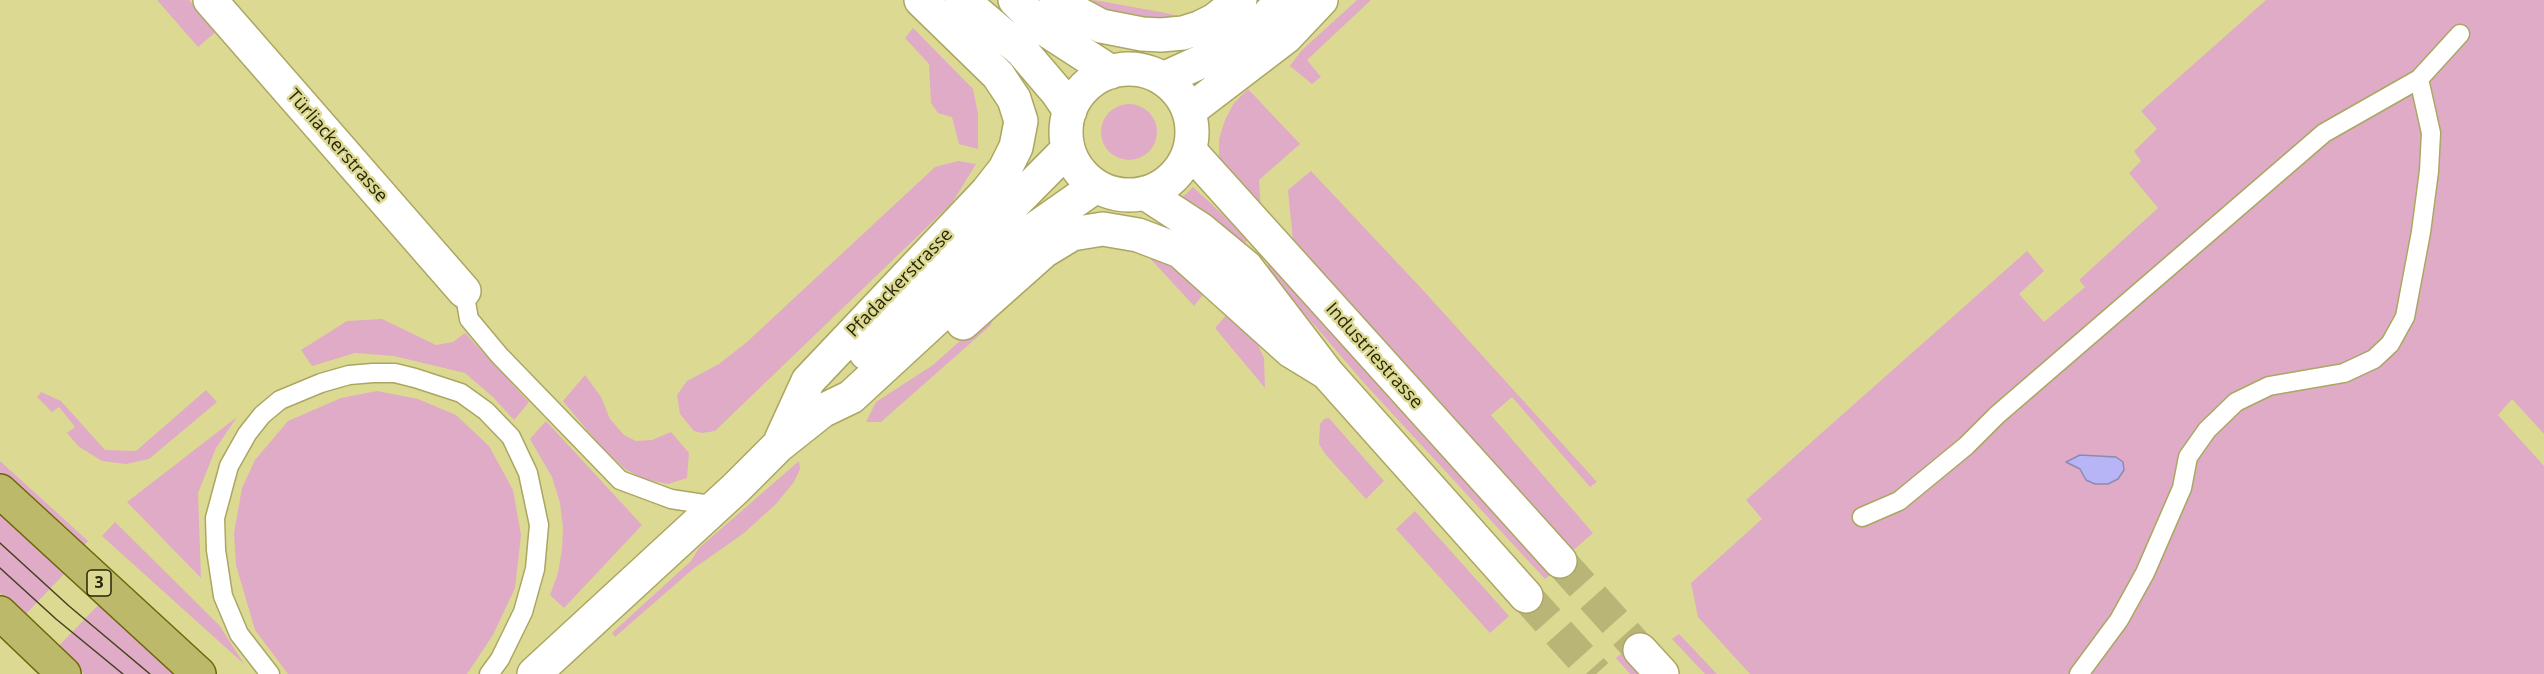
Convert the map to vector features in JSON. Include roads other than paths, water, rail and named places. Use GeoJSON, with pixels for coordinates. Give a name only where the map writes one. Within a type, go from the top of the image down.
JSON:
{"type":"FeatureCollection","features":[{"type":"Feature","properties":{"kind":"main road","name":"3"},"geometry":{"type":"LineString","coordinates":[[0,492],[199,674]]}},
{"type":"Feature","properties":{"kind":"main road"},"geometry":{"type":"LineString","coordinates":[[0,613],[63,674]]}},
{"type":"Feature","properties":{"kind":"street","name":"Türliackerstrasse"},"geometry":{"type":"LineString","coordinates":[[210,0],[464,291]]}},
{"type":"Feature","properties":{"kind":"street","name":"Pfadackerstrasse"},"geometry":{"type":"LineString","coordinates":[[778,446],[808,381],[987,192],[1005,170],[1016,147],[1021,121],[1014,99],[998,75],[921,0]]}},
{"type":"Feature","properties":{"kind":"street"},"geometry":{"type":"LineString","coordinates":[[962,0],[1022,51],[1070,111]]}},
{"type":"Feature","properties":{"kind":"street"},"geometry":{"type":"LineString","coordinates":[[1015,0],[1043,28],[1111,72]]}},
{"type":"Feature","properties":{"kind":"street"},"geometry":{"type":"LineString","coordinates":[[1056,0],[1101,26],[1142,34],[1183,33],[1199,28],[1215,20],[1240,0]]}},
{"type":"Feature","properties":{"kind":"street"},"geometry":{"type":"LineString","coordinates":[[1163,78],[1207,59],[1237,42],[1266,18],[1282,0]]}},
{"type":"Feature","properties":{"kind":"street"},"geometry":{"type":"LineString","coordinates":[[1189,111],[1286,37],[1321,0]]}},
{"type":"Feature","properties":{"kind":"street"},"geometry":{"type":"LineString","coordinates":[[1128,69],[1146,71],[1163,78],[1178,93],[1189,111],[1192,131],[1190,151],[1180,170],[1164,184],[1145,193],[1128,195],[1111,193],[1096,186],[1078,170],[1068,149],[1066,130],[1070,111],[1079,94],[1093,80],[1111,72],[1128,69]]}},
{"type":"Feature","properties":{"kind":"street","name":"Pfadackerstrasse"},"geometry":{"type":"LineString","coordinates":[[822,411],[838,382],[1068,149]]}},
{"type":"Feature","properties":{"kind":"street","name":"Industriestrasse"},"geometry":{"type":"LineString","coordinates":[[1190,151],[1560,561]]}},
{"type":"Feature","properties":{"kind":"street","name":"Pfadackerstrasse"},"geometry":{"type":"LineString","coordinates":[[851,397],[1029,233],[1096,186]]}},
{"type":"Feature","properties":{"kind":"street"},"geometry":{"type":"LineString","coordinates":[[1145,193],[1200,229],[1246,267],[1327,373],[1526,596]]}},
{"type":"Feature","properties":{"kind":"street","name":"Pfadackerstrasse"},"geometry":{"type":"LineString","coordinates":[[534,674],[717,506],[778,446],[822,411],[851,397],[871,392],[924,358],[1044,251],[1072,234],[1103,229],[1138,235],[1180,251],[1291,351],[1327,373]]}},
{"type":"Feature","properties":{"kind":"street"},"geometry":{"type":"LineString","coordinates":[[1640,650],[1662,674]]}},
{"type":"Feature","properties":{"kind":"lane"},"geometry":{"type":"LineString","coordinates":[[1862,517],[1899,501],[1958,453],[1997,415],[2324,133],[2419,78],[2460,34]]}},
{"type":"Feature","properties":{"kind":"lane"},"geometry":{"type":"LineString","coordinates":[[2079,674],[2119,620],[2145,573],[2182,488],[2188,457],[2207,430],[2236,402],[2269,386],[2344,373],[2374,358],[2390,344],[2405,317],[2421,232],[2429,171],[2431,133],[2419,78]]}},
{"type":"Feature","properties":{"kind":"lane"},"geometry":{"type":"LineString","coordinates":[[464,291],[469,319],[499,355],[620,480],[671,499],[717,506]]}},
{"type":"Feature","properties":{"kind":"lane"},"geometry":{"type":"LineString","coordinates":[[270,674],[238,634],[223,596],[216,550],[215,518],[229,466],[247,434],[262,415],[280,400],[321,383],[349,375],[374,373],[395,373],[461,393],[486,411],[511,437],[528,473],[538,525],[536,569],[523,612],[500,659],[489,674]]}},
{"type":"Feature","properties":{"kind":"water"},"geometry":{"type":"Polygon","coordinates":[[[2080,455],[2116,457],[2123,462],[2124,470],[2118,479],[2108,484],[2095,484],[2086,480],[2080,469],[2066,462],[2080,455]]]}},
{"type":"Feature","properties":{"kind":"tunnel"},"geometry":{"type":"LineString","coordinates":[[1560,561],[1640,650]]}},
{"type":"Feature","properties":{"kind":"tunnel"},"geometry":{"type":"LineString","coordinates":[[1526,596],[1596,674]]}},
{"type":"Feature","properties":{"kind":"tram line"},"geometry":{"type":"LineString","coordinates":[[0,543],[69,606],[150,674]]}},
{"type":"Feature","properties":{"kind":"tram line"},"geometry":{"type":"LineString","coordinates":[[0,568],[56,619],[123,674]]}}]}
